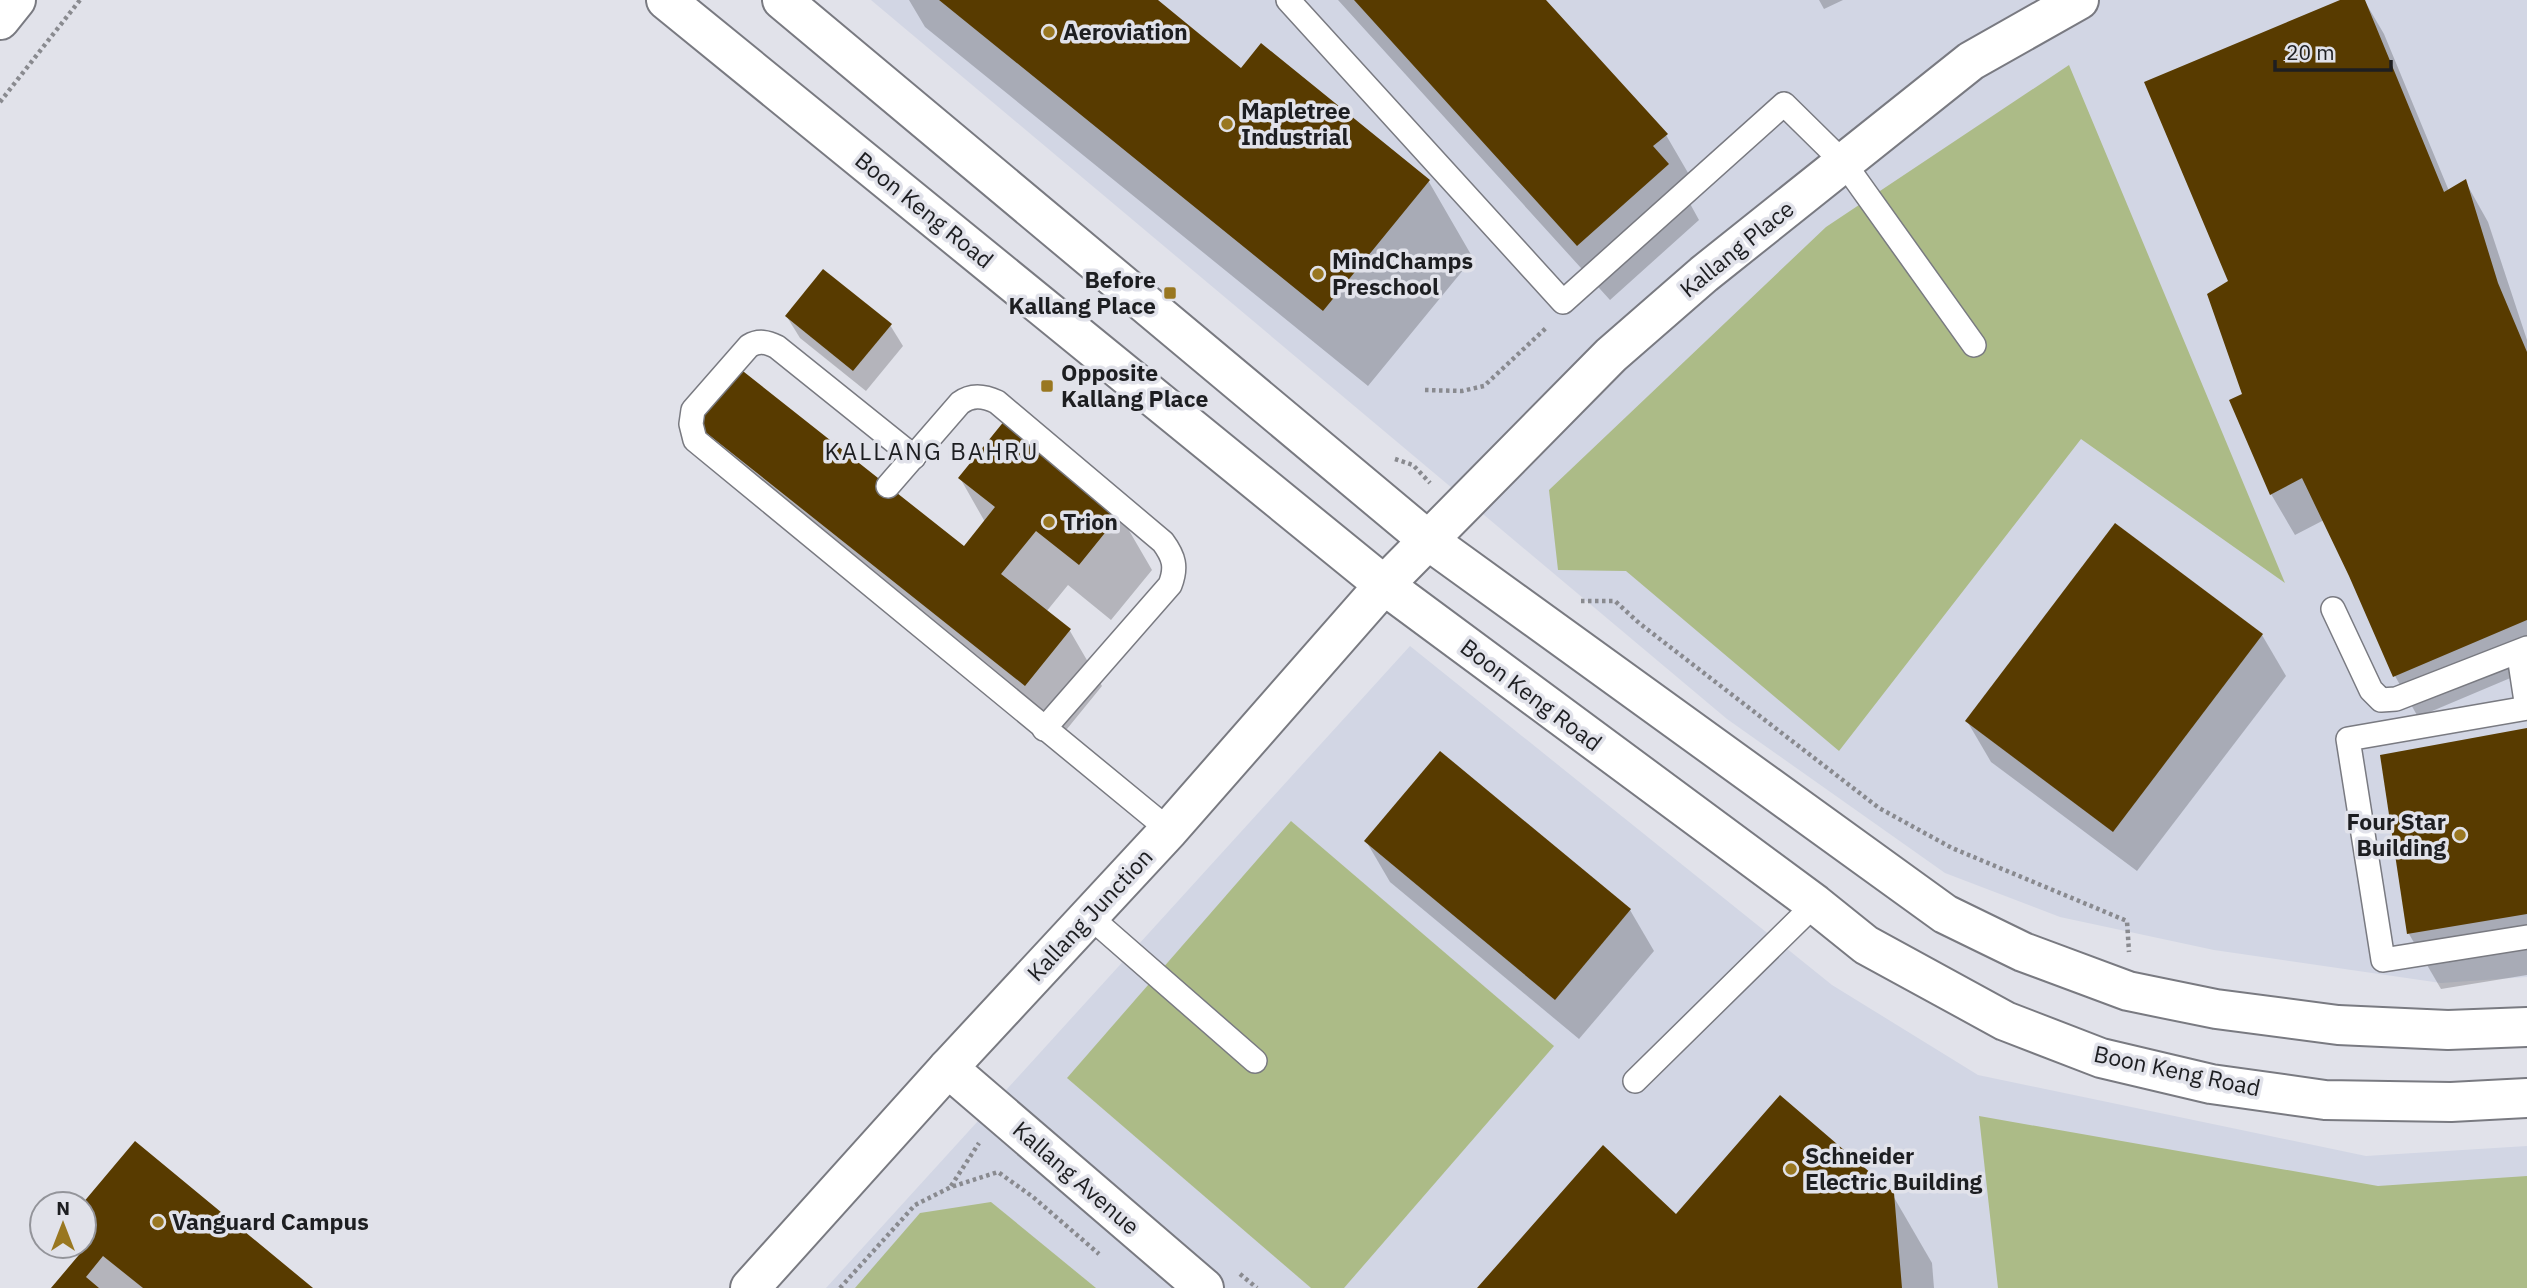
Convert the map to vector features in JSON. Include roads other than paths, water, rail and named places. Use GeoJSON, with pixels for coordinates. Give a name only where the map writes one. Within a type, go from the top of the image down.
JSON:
{"type":"FeatureCollection","features":[{"type":"Feature","properties":{"kind":"main road"},"geometry":{"type":"LineString","coordinates":[[0,20],[16,0]]}},
{"type":"Feature","properties":{"kind":"main road","name":"Boon Keng Road"},"geometry":{"type":"LineString","coordinates":[[666,0],[1384,585],[1815,904],[1866,945],[2005,1021],[2101,1058],[2211,1084],[2325,1100],[2451,1102],[2527,1098]]}},
{"type":"Feature","properties":{"kind":"main road"},"geometry":{"type":"LineString","coordinates":[[782,0],[1429,541],[1945,914],[2023,952],[2128,991],[2216,1009],[2338,1025],[2448,1030],[2527,1027]]}},
{"type":"Feature","properties":{"kind":"main road","name":"Kallang Place"},"geometry":{"type":"LineString","coordinates":[[1429,541],[1611,355],[1704,274],[1971,61],[2079,0]]}},
{"type":"Feature","properties":{"kind":"main road","name":"Kallang Junction"},"geometry":{"type":"LineString","coordinates":[[750,1288],[1168,830],[1384,585],[1429,541]]}},
{"type":"Feature","properties":{"kind":"main road","name":"Kallang Avenue"},"geometry":{"type":"LineString","coordinates":[[948,1068],[1204,1288]]}},
{"type":"Feature","properties":{"kind":"lane"},"geometry":{"type":"LineString","coordinates":[[1288,0],[1563,302],[1784,104],[1844,163],[1974,345]]}},
{"type":"Feature","properties":{"kind":"lane"},"geometry":{"type":"LineString","coordinates":[[914,457],[770,343],[755,342],[749,346],[693,410],[691,424],[695,440],[838,546],[1044,729],[1168,830]]}},
{"type":"Feature","properties":{"kind":"lane"},"geometry":{"type":"LineString","coordinates":[[888,486],[960,403],[968,397],[987,397],[997,402],[1152,533],[1171,553],[1175,573],[1170,584],[1044,729]]}},
{"type":"Feature","properties":{"kind":"lane"},"geometry":{"type":"LineString","coordinates":[[2333,609],[2371,690],[2381,700],[2396,699],[2527,649]]}},
{"type":"Feature","properties":{"kind":"lane"},"geometry":{"type":"LineString","coordinates":[[2527,660],[2520,662],[2527,708],[2348,738],[2383,960],[2527,937]]}},
{"type":"Feature","properties":{"kind":"lane"},"geometry":{"type":"LineString","coordinates":[[1635,1081],[1815,904]]}},
{"type":"Feature","properties":{"kind":"lane"},"geometry":{"type":"LineString","coordinates":[[1089,916],[1255,1061]]}},
{"type":"Feature","properties":{"kind":"place","name":"Aeroviation"},"geometry":{"type":"Point","coordinates":[1049,32]}},
{"type":"Feature","properties":{"kind":"place","name":"Mapletree Industrial"},"geometry":{"type":"Point","coordinates":[1227,124]}},
{"type":"Feature","properties":{"kind":"place","name":"MindChamps Preschool"},"geometry":{"type":"Point","coordinates":[1318,274]}},
{"type":"Feature","properties":{"kind":"place","name":"Before Kallang Place"},"geometry":{"type":"Point","coordinates":[1170,293]}},
{"type":"Feature","properties":{"kind":"place","name":"Opposite Kallang Place"},"geometry":{"type":"Point","coordinates":[1047,386]}},
{"type":"Feature","properties":{"kind":"place","name":"Trion"},"geometry":{"type":"Point","coordinates":[1049,522]}},
{"type":"Feature","properties":{"kind":"place","name":"Four Star Building"},"geometry":{"type":"Point","coordinates":[2460,835]}},
{"type":"Feature","properties":{"kind":"place","name":"Schneider Electric Building"},"geometry":{"type":"Point","coordinates":[1791,1169]}},
{"type":"Feature","properties":{"kind":"place","name":"Vanguard Campus"},"geometry":{"type":"Point","coordinates":[158,1222]}},
{"type":"Feature","properties":{"kind":"district","name":"KALLANG BAHRU"},"geometry":{"type":"Point","coordinates":[932,452]}}]}
